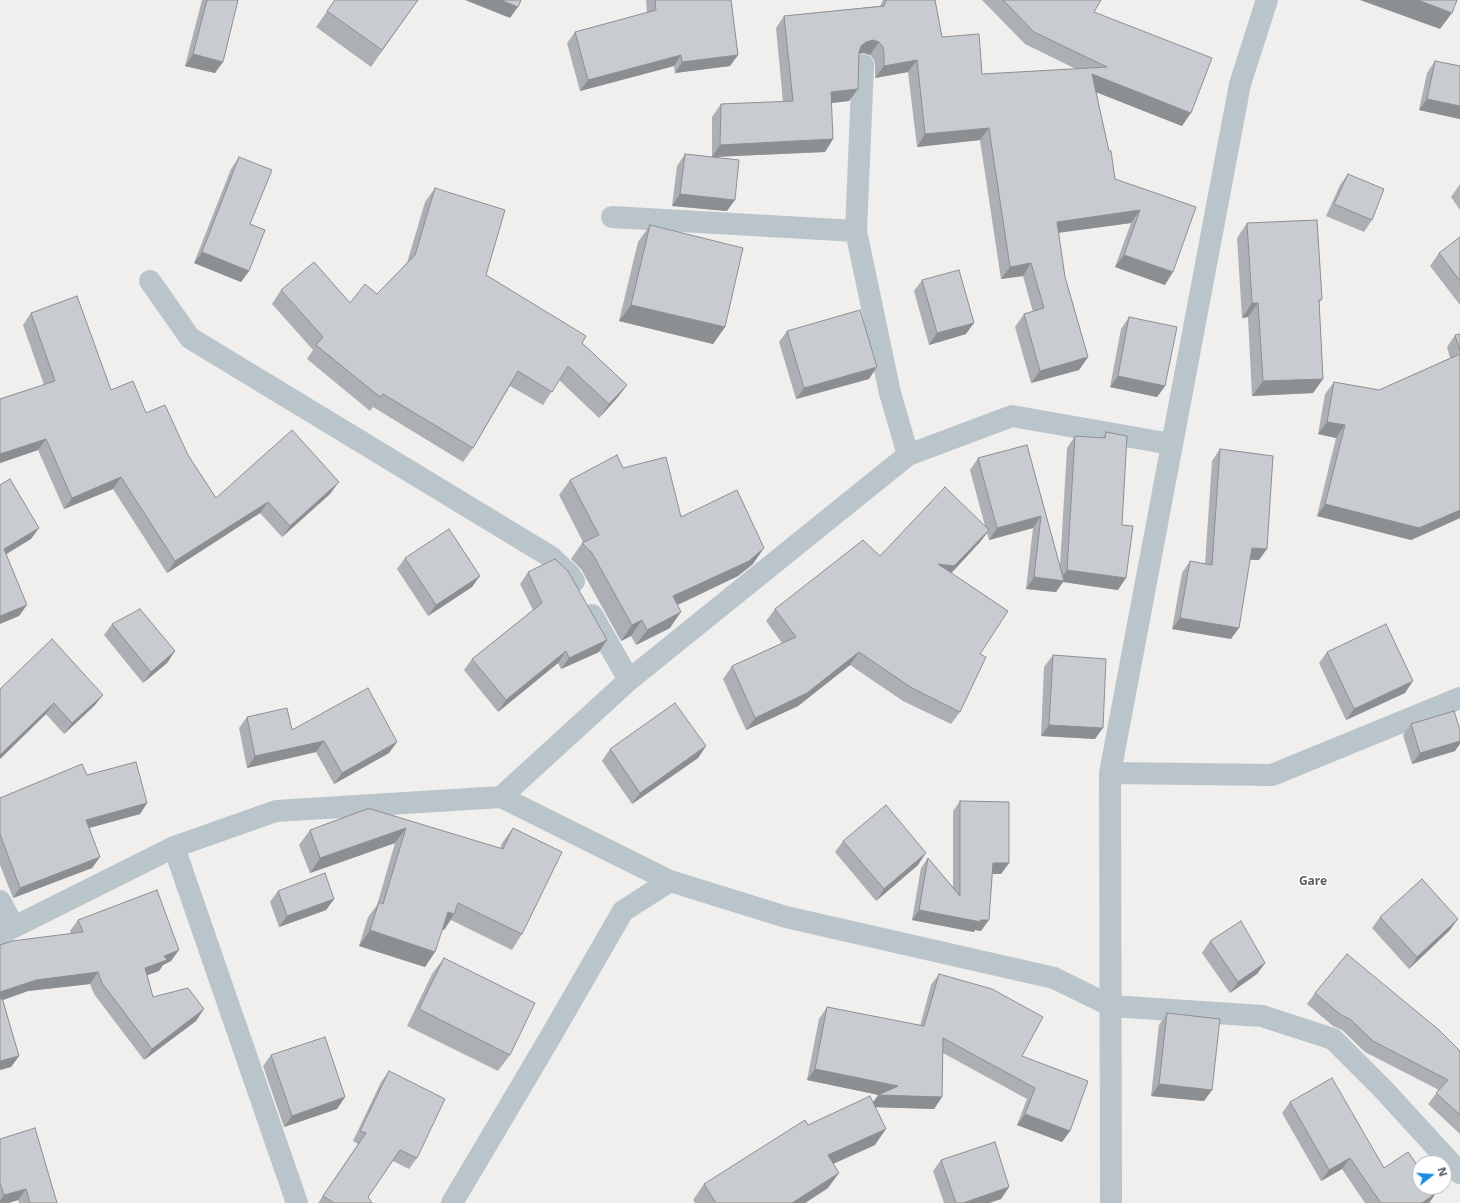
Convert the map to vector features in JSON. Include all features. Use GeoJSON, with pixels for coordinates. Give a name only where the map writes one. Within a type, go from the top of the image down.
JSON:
{"type":"FeatureCollection","features":[{"type":"Feature","properties":{"kind":"street"},"geometry":{"type":"LineString","coordinates":[[1111,1203],[1110,773],[1240,84],[1267,0]]}},
{"type":"Feature","properties":{"kind":"street"},"geometry":{"type":"LineString","coordinates":[[863,65],[856,230],[890,393],[908,455]]}},
{"type":"Feature","properties":{"kind":"street"},"geometry":{"type":"LineString","coordinates":[[612,217],[856,230]]}},
{"type":"Feature","properties":{"kind":"street"},"geometry":{"type":"LineString","coordinates":[[150,281],[190,338],[551,558],[570,575],[629,680]]}},
{"type":"Feature","properties":{"kind":"street"},"geometry":{"type":"LineString","coordinates":[[501,797],[629,680],[908,455],[1012,416],[1171,444]]}},
{"type":"Feature","properties":{"kind":"street"},"geometry":{"type":"LineString","coordinates":[[1110,773],[1272,775],[1460,698]]}},
{"type":"Feature","properties":{"kind":"street"},"geometry":{"type":"LineString","coordinates":[[0,901],[7,930],[174,847],[276,811],[501,797],[670,881],[786,917],[1054,978],[1111,1006],[1262,1016],[1333,1039],[1383,1089],[1460,1173]]}},
{"type":"Feature","properties":{"kind":"street"},"geometry":{"type":"LineString","coordinates":[[174,847],[297,1203]]}},
{"type":"Feature","properties":{"kind":"street"},"geometry":{"type":"LineString","coordinates":[[452,1203],[623,911],[670,881]]}},
{"type":"Feature","properties":{"kind":"building"},"geometry":{"type":"Polygon","coordinates":[[[207,0],[238,0],[223,62],[193,54],[207,0]]]}},
{"type":"Feature","properties":{"kind":"building"},"geometry":{"type":"Polygon","coordinates":[[[335,0],[418,0],[382,50],[327,11],[335,0]]]}},
{"type":"Feature","properties":{"kind":"building"},"geometry":{"type":"Polygon","coordinates":[[[501,0],[521,0],[518,7],[501,0]]]}},
{"type":"Feature","properties":{"kind":"building"},"geometry":{"type":"Polygon","coordinates":[[[655,0],[731,0],[738,55],[682,62],[681,55],[588,80],[575,32],[656,10],[655,0]]]}},
{"type":"Feature","properties":{"kind":"building"},"geometry":{"type":"Polygon","coordinates":[[[886,0],[935,0],[942,37],[979,34],[982,74],[1107,67],[1034,32],[1003,0],[1101,0],[1094,12],[1212,58],[1191,113],[1092,74],[1109,151],[1111,151],[1115,179],[1196,207],[1173,272],[1124,255],[1140,210],[1057,222],[1065,277],[1088,357],[1040,371],[1024,314],[1044,308],[1031,263],[1010,267],[989,128],[925,134],[917,60],[884,66],[883,47],[879,42],[873,40],[866,42],[861,46],[859,52],[858,89],[831,92],[833,139],[720,145],[721,104],[793,101],[784,16],[884,6],[886,0]]]}},
{"type":"Feature","properties":{"kind":"building"},"geometry":{"type":"Polygon","coordinates":[[[1418,0],[1457,0],[1452,13],[1418,0]]]}},
{"type":"Feature","properties":{"kind":"building"},"geometry":{"type":"Polygon","coordinates":[[[1435,61],[1460,66],[1460,106],[1427,99],[1435,61]]]}},
{"type":"Feature","properties":{"kind":"building"},"geometry":{"type":"Polygon","coordinates":[[[685,154],[739,160],[735,200],[680,194],[685,154]]]}},
{"type":"Feature","properties":{"kind":"building"},"geometry":{"type":"Polygon","coordinates":[[[239,157],[272,170],[250,224],[265,230],[249,271],[202,252],[239,157]]]}},
{"type":"Feature","properties":{"kind":"building"},"geometry":{"type":"Polygon","coordinates":[[[1348,174],[1384,189],[1372,220],[1334,204],[1348,174]]]}},
{"type":"Feature","properties":{"kind":"building"},"geometry":{"type":"Polygon","coordinates":[[[435,188],[505,210],[486,275],[586,336],[582,343],[627,385],[609,404],[568,366],[552,392],[518,371],[473,448],[383,394],[380,397],[316,345],[323,337],[281,290],[314,262],[350,303],[365,284],[377,294],[415,255],[435,188]]]}},
{"type":"Feature","properties":{"kind":"building"},"geometry":{"type":"Polygon","coordinates":[[[1317,220],[1322,299],[1319,300],[1323,379],[1263,381],[1258,303],[1252,303],[1247,223],[1317,220]]]}},
{"type":"Feature","properties":{"kind":"building"},"geometry":{"type":"Polygon","coordinates":[[[650,225],[743,248],[725,327],[631,305],[650,225]]]}},
{"type":"Feature","properties":{"kind":"building"},"geometry":{"type":"Polygon","coordinates":[[[1460,237],[1460,281],[1439,253],[1460,237]]]}},
{"type":"Feature","properties":{"kind":"building"},"geometry":{"type":"Polygon","coordinates":[[[959,270],[974,323],[937,333],[922,280],[959,270]]]}},
{"type":"Feature","properties":{"kind":"building"},"geometry":{"type":"Polygon","coordinates":[[[77,296],[111,390],[133,381],[146,413],[165,405],[188,455],[216,498],[292,430],[339,482],[290,526],[268,502],[175,561],[121,477],[72,498],[46,439],[0,454],[0,399],[55,381],[31,313],[77,296]]]}},
{"type":"Feature","properties":{"kind":"building"},"geometry":{"type":"Polygon","coordinates":[[[860,310],[877,367],[804,388],[787,331],[860,310]]]}},
{"type":"Feature","properties":{"kind":"building"},"geometry":{"type":"Polygon","coordinates":[[[1129,317],[1177,327],[1165,386],[1118,376],[1129,317]]]}},
{"type":"Feature","properties":{"kind":"building"},"geometry":{"type":"Polygon","coordinates":[[[1460,334],[1460,351],[1455,335],[1460,334]]]}},
{"type":"Feature","properties":{"kind":"building"},"geometry":{"type":"Polygon","coordinates":[[[1460,354],[1460,510],[1419,528],[1325,504],[1345,425],[1327,422],[1334,382],[1379,390],[1460,354]]]}},
{"type":"Feature","properties":{"kind":"building"},"geometry":{"type":"Polygon","coordinates":[[[1106,432],[1127,436],[1122,525],[1133,526],[1126,578],[1067,570],[1075,436],[1105,438],[1106,432]]]}},
{"type":"Feature","properties":{"kind":"building"},"geometry":{"type":"Polygon","coordinates":[[[1027,445],[1064,581],[1034,577],[1041,516],[997,528],[978,458],[1027,445]]]}},
{"type":"Feature","properties":{"kind":"building"},"geometry":{"type":"Polygon","coordinates":[[[1220,449],[1273,456],[1267,549],[1252,548],[1239,628],[1180,618],[1190,561],[1212,565],[1220,449]]]}},
{"type":"Feature","properties":{"kind":"building"},"geometry":{"type":"Polygon","coordinates":[[[617,455],[623,468],[666,457],[681,517],[737,490],[764,548],[749,561],[673,596],[681,612],[647,630],[642,620],[632,625],[592,553],[582,543],[599,535],[570,480],[617,455]]]}},
{"type":"Feature","properties":{"kind":"building"},"geometry":{"type":"Polygon","coordinates":[[[10,479],[39,528],[4,549],[27,605],[0,616],[0,485],[10,479]]]}},
{"type":"Feature","properties":{"kind":"building"},"geometry":{"type":"Polygon","coordinates":[[[945,487],[989,530],[954,566],[938,564],[1008,611],[980,654],[986,657],[960,712],[912,688],[859,652],[807,693],[755,718],[732,666],[796,637],[775,609],[863,540],[880,556],[945,487]]]}},
{"type":"Feature","properties":{"kind":"building"},"geometry":{"type":"Polygon","coordinates":[[[449,529],[480,576],[436,605],[405,558],[449,529]]]}},
{"type":"Feature","properties":{"kind":"building"},"geometry":{"type":"Polygon","coordinates":[[[555,559],[568,571],[607,640],[569,658],[566,651],[506,700],[472,659],[542,603],[528,572],[555,559]]]}},
{"type":"Feature","properties":{"kind":"building"},"geometry":{"type":"Polygon","coordinates":[[[140,609],[175,651],[151,672],[112,624],[140,609]]]}},
{"type":"Feature","properties":{"kind":"building"},"geometry":{"type":"Polygon","coordinates":[[[1386,624],[1413,681],[1354,709],[1327,652],[1386,624]]]}},
{"type":"Feature","properties":{"kind":"building"},"geometry":{"type":"Polygon","coordinates":[[[52,639],[103,695],[72,723],[54,703],[0,755],[0,689],[52,639]]]}},
{"type":"Feature","properties":{"kind":"building"},"geometry":{"type":"Polygon","coordinates":[[[1053,655],[1106,659],[1103,728],[1049,725],[1053,655]]]}},
{"type":"Feature","properties":{"kind":"building"},"geometry":{"type":"Polygon","coordinates":[[[368,688],[397,742],[342,773],[324,741],[255,756],[247,717],[287,708],[292,730],[368,688]]]}},
{"type":"Feature","properties":{"kind":"building"},"geometry":{"type":"Polygon","coordinates":[[[675,703],[706,746],[640,793],[610,749],[675,703]]]}},
{"type":"Feature","properties":{"kind":"building"},"geometry":{"type":"Polygon","coordinates":[[[1454,711],[1460,730],[1460,741],[1420,753],[1411,724],[1454,711]]]}},
{"type":"Feature","properties":{"kind":"building"},"geometry":{"type":"Polygon","coordinates":[[[136,762],[147,803],[86,820],[100,857],[20,888],[0,834],[0,798],[82,764],[87,775],[136,762]]]}},
{"type":"Feature","properties":{"kind":"building"},"geometry":{"type":"Polygon","coordinates":[[[960,801],[1009,802],[1009,863],[993,863],[989,920],[980,920],[981,922],[919,910],[928,858],[960,896],[960,801]]]}},
{"type":"Feature","properties":{"kind":"building"},"geometry":{"type":"Polygon","coordinates":[[[886,805],[926,853],[884,889],[843,841],[886,805]]]}},
{"type":"Feature","properties":{"kind":"building"},"geometry":{"type":"Polygon","coordinates":[[[367,809],[503,849],[513,828],[562,852],[522,934],[458,903],[454,914],[448,912],[435,952],[370,930],[379,902],[383,904],[406,828],[320,858],[310,830],[367,809]]]}},
{"type":"Feature","properties":{"kind":"building"},"geometry":{"type":"Polygon","coordinates":[[[325,873],[334,899],[287,916],[278,891],[325,873]]]}},
{"type":"Feature","properties":{"kind":"building"},"geometry":{"type":"Polygon","coordinates":[[[1422,879],[1458,919],[1417,957],[1380,917],[1422,879]]]}},
{"type":"Feature","properties":{"kind":"building"},"geometry":{"type":"Polygon","coordinates":[[[157,890],[179,950],[164,956],[167,960],[145,968],[153,997],[188,988],[204,1009],[152,1049],[102,983],[98,972],[36,980],[0,992],[0,945],[12,941],[83,932],[78,920],[157,890]]]}},
{"type":"Feature","properties":{"kind":"building"},"geometry":{"type":"Polygon","coordinates":[[[1241,921],[1265,963],[1238,982],[1210,941],[1241,921]]]}},
{"type":"Feature","properties":{"kind":"building"},"geometry":{"type":"Polygon","coordinates":[[[1347,954],[1439,1030],[1460,1051],[1460,1115],[1436,1093],[1448,1080],[1373,1041],[1350,1019],[1341,1015],[1315,993],[1347,954]]]}},
{"type":"Feature","properties":{"kind":"building"},"geometry":{"type":"Polygon","coordinates":[[[444,958],[535,1003],[510,1055],[419,1009],[444,958]]]}},
{"type":"Feature","properties":{"kind":"building"},"geometry":{"type":"Polygon","coordinates":[[[939,974],[992,989],[1043,1017],[1022,1056],[1088,1081],[1070,1131],[1025,1114],[1035,1088],[943,1038],[942,1097],[878,1095],[898,1086],[815,1069],[827,1007],[924,1026],[939,974]]]}},
{"type":"Feature","properties":{"kind":"building"},"geometry":{"type":"Polygon","coordinates":[[[2,998],[19,1056],[0,1061],[0,999],[2,998]]]}},
{"type":"Feature","properties":{"kind":"building"},"geometry":{"type":"Polygon","coordinates":[[[1167,1013],[1220,1019],[1212,1090],[1159,1084],[1167,1013]]]}},
{"type":"Feature","properties":{"kind":"building"},"geometry":{"type":"Polygon","coordinates":[[[325,1037],[345,1097],[292,1116],[271,1055],[325,1037]]]}},
{"type":"Feature","properties":{"kind":"building"},"geometry":{"type":"Polygon","coordinates":[[[389,1071],[445,1099],[417,1158],[400,1150],[368,1197],[372,1203],[334,1203],[323,1196],[366,1133],[360,1131],[389,1071]]]}},
{"type":"Feature","properties":{"kind":"building"},"geometry":{"type":"Polygon","coordinates":[[[1332,1078],[1384,1168],[1408,1152],[1412,1158],[1412,1195],[1433,1195],[1422,1203],[1381,1203],[1350,1158],[1329,1170],[1290,1102],[1332,1078]]]}},
{"type":"Feature","properties":{"kind":"building"},"geometry":{"type":"Polygon","coordinates":[[[870,1096],[886,1129],[828,1155],[839,1173],[792,1203],[716,1203],[704,1184],[805,1120],[808,1125],[870,1096]]]}},
{"type":"Feature","properties":{"kind":"building"},"geometry":{"type":"Polygon","coordinates":[[[35,1128],[57,1203],[30,1203],[26,1189],[4,1195],[0,1183],[0,1139],[35,1128]]]}},
{"type":"Feature","properties":{"kind":"building"},"geometry":{"type":"Polygon","coordinates":[[[995,1142],[1009,1187],[963,1203],[956,1203],[941,1160],[995,1142]]]}},
{"type":"Feature","properties":{"kind":"district","name":"Gare"},"geometry":{"type":"Point","coordinates":[1313,882]}}]}
